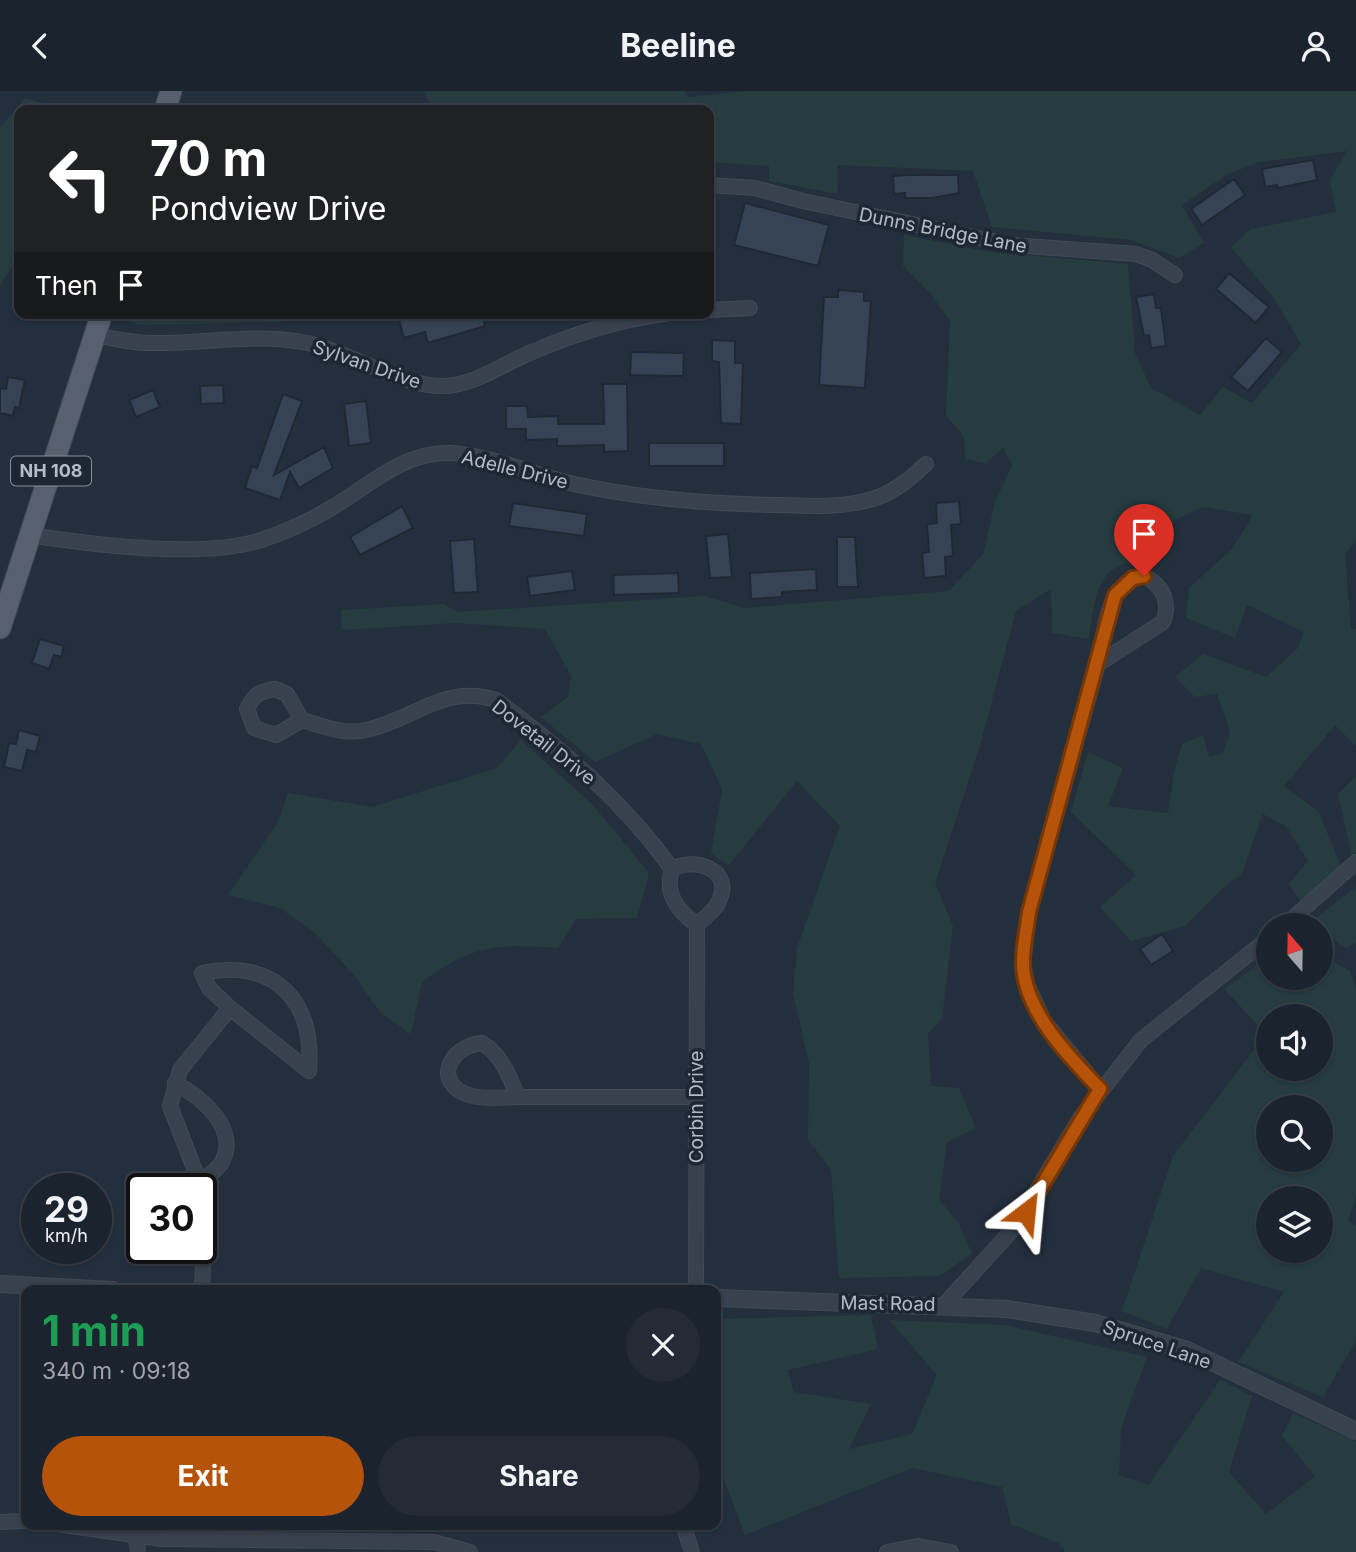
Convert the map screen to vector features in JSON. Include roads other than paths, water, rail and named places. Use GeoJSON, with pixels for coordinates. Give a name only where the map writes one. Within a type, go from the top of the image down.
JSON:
{"type":"FeatureCollection","features":[{"type":"Feature","properties":{"kind":"main road","name":"NH 108"},"geometry":{"type":"LineString","coordinates":[[0,628],[100,319]]}},
{"type":"Feature","properties":{"kind":"street","name":"Dunns Bridge Lane"},"geometry":{"type":"LineString","coordinates":[[714,184],[755,188],[803,201],[1012,245],[1136,254],[1152,260],[1175,275]]}},
{"type":"Feature","properties":{"kind":"street"},"geometry":{"type":"LineString","coordinates":[[714,310],[750,308]]}},
{"type":"Feature","properties":{"kind":"street","name":"Sylvan Drive"},"geometry":{"type":"LineString","coordinates":[[95,335],[153,343],[248,338],[303,342],[331,349],[412,382],[438,386],[468,381],[586,331],[642,319]]}},
{"type":"Feature","properties":{"kind":"street","name":"Adelle Drive"},"geometry":{"type":"LineString","coordinates":[[30,535],[187,550],[237,546],[262,540],[315,517],[398,465],[429,454],[471,455],[575,484],[641,496],[761,505],[817,506],[869,501],[900,487],[926,464]]}},
{"type":"Feature","properties":{"kind":"street"},"geometry":{"type":"LineString","coordinates":[[1098,664],[1163,622],[1167,613],[1166,599],[1154,581],[1144,576],[1133,578],[1115,595],[1029,912],[1023,963],[1027,984],[1044,1021],[1100,1089]]}},
{"type":"Feature","properties":{"kind":"street","name":"Dovetail Drive"},"geometry":{"type":"LineString","coordinates":[[302,720],[336,730],[365,731],[444,698],[480,695],[496,700],[613,797],[646,833],[672,869]]}},
{"type":"Feature","properties":{"kind":"street"},"geometry":{"type":"LineString","coordinates":[[696,862],[717,874],[721,898],[714,910],[697,925],[682,914],[673,900],[669,880],[672,869],[683,863],[696,862]]}},
{"type":"Feature","properties":{"kind":"street"},"geometry":{"type":"LineString","coordinates":[[1299,913],[1356,862]]}},
{"type":"Feature","properties":{"kind":"street","name":"Corbin Drive"},"geometry":{"type":"LineString","coordinates":[[696,1285],[697,925]]}},
{"type":"Feature","properties":{"kind":"street","name":"Mast Road"},"geometry":{"type":"LineString","coordinates":[[721,1298],[944,1305],[1014,1228],[1100,1089],[1157,1025],[1256,948]]}},
{"type":"Feature","properties":{"kind":"street"},"geometry":{"type":"LineString","coordinates":[[254,970],[282,987],[302,1016],[310,1052],[309,1071],[288,1058],[230,1008],[209,988],[202,973],[254,970]]}},
{"type":"Feature","properties":{"kind":"street"},"geometry":{"type":"LineString","coordinates":[[198,1173],[172,1118],[170,1106],[175,1083],[188,1058],[230,1008]]}},
{"type":"Feature","properties":{"kind":"street"},"geometry":{"type":"LineString","coordinates":[[518,1097],[503,1063],[492,1049],[482,1043],[459,1049],[451,1058],[448,1068],[457,1089],[480,1098],[696,1097]]}},
{"type":"Feature","properties":{"kind":"street"},"geometry":{"type":"LineString","coordinates":[[175,1083],[206,1102],[218,1119],[225,1138],[221,1163],[210,1173]]}},
{"type":"Feature","properties":{"kind":"street"},"geometry":{"type":"LineString","coordinates":[[202,1285],[204,1264]]}},
{"type":"Feature","properties":{"kind":"street"},"geometry":{"type":"LineString","coordinates":[[0,1284],[21,1285]]}},
{"type":"Feature","properties":{"kind":"street","name":"Spruce Lane"},"geometry":{"type":"LineString","coordinates":[[944,1305],[1027,1311],[1134,1332],[1207,1359],[1356,1431]]}},
{"type":"Feature","properties":{"kind":"street"},"geometry":{"type":"LineString","coordinates":[[0,1522],[21,1521]]}},
{"type":"Feature","properties":{"kind":"street"},"geometry":{"type":"LineString","coordinates":[[138,1552],[135,1530],[297,1547],[434,1542],[470,1552]]}},
{"type":"Feature","properties":{"kind":"street"},"geometry":{"type":"LineString","coordinates":[[685,1530],[692,1552]]}},
{"type":"Feature","properties":{"kind":"street"},"geometry":{"type":"LineString","coordinates":[[887,1552],[918,1546],[951,1552]]}}]}
